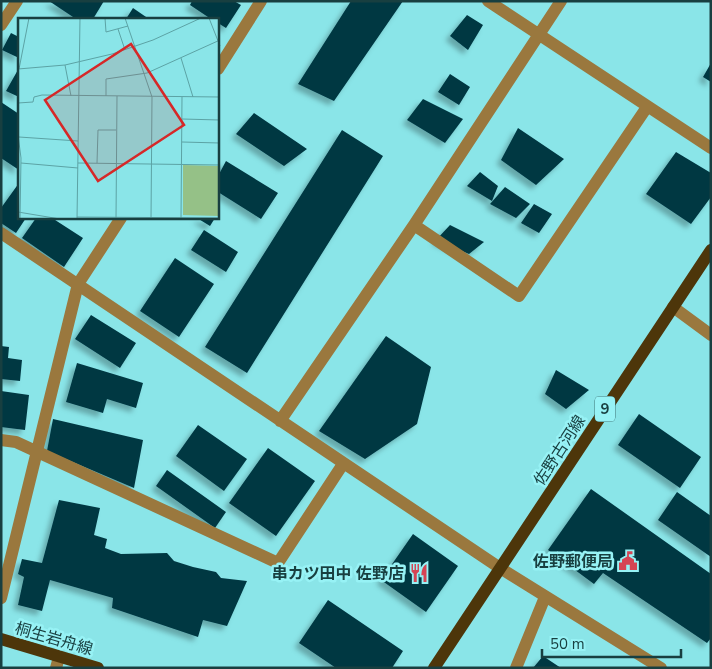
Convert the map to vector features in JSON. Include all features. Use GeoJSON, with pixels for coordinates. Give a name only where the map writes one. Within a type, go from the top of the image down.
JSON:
{"type":"FeatureCollection","features":[{"type":"Feature","properties":{"kind":"main road","name":"佐野古河線"},"geometry":{"type":"LineString","coordinates":[[434,668],[711,250]]}},
{"type":"Feature","properties":{"kind":"main road","name":"桐生岩舟線"},"geometry":{"type":"LineString","coordinates":[[1,639],[57,662],[98,668]]}},
{"type":"Feature","properties":{"kind":"street"},"geometry":{"type":"LineString","coordinates":[[1,25],[17,1]]}},
{"type":"Feature","properties":{"kind":"street"},"geometry":{"type":"LineString","coordinates":[[219,67],[261,1]]}},
{"type":"Feature","properties":{"kind":"street"},"geometry":{"type":"LineString","coordinates":[[488,1],[711,148]]}},
{"type":"Feature","properties":{"kind":"street"},"geometry":{"type":"LineString","coordinates":[[280,421],[414,225],[561,1]]}},
{"type":"Feature","properties":{"kind":"street"},"geometry":{"type":"LineString","coordinates":[[414,225],[519,296],[647,107]]}},
{"type":"Feature","properties":{"kind":"street"},"geometry":{"type":"LineString","coordinates":[[1,598],[78,284],[120,219]]}},
{"type":"Feature","properties":{"kind":"street"},"geometry":{"type":"LineString","coordinates":[[1,233],[545,598],[661,668]]}},
{"type":"Feature","properties":{"kind":"street"},"geometry":{"type":"LineString","coordinates":[[673,307],[711,336]]}},
{"type":"Feature","properties":{"kind":"street"},"geometry":{"type":"LineString","coordinates":[[1,440],[16,442],[278,563],[343,464]]}},
{"type":"Feature","properties":{"kind":"street"},"geometry":{"type":"LineString","coordinates":[[516,668],[545,598]]}},
{"type":"Feature","properties":{"kind":"building"},"geometry":{"type":"Polygon","coordinates":[[[49,1],[104,1],[94,18],[74,18],[49,1]]]}},
{"type":"Feature","properties":{"kind":"building"},"geometry":{"type":"Polygon","coordinates":[[[192,1],[234,1],[241,5],[226,28],[219,24],[219,18],[210,18],[190,5],[192,1]]]}},
{"type":"Feature","properties":{"kind":"building"},"geometry":{"type":"Polygon","coordinates":[[[351,1],[403,1],[334,101],[298,84],[351,1]]]}},
{"type":"Feature","properties":{"kind":"building"},"geometry":{"type":"Polygon","coordinates":[[[133,8],[148,18],[127,18],[133,8]]]}},
{"type":"Feature","properties":{"kind":"building"},"geometry":{"type":"Polygon","coordinates":[[[467,15],[483,25],[468,50],[450,36],[467,15]]]}},
{"type":"Feature","properties":{"kind":"building"},"geometry":{"type":"Polygon","coordinates":[[[11,33],[18,36],[18,58],[2,50],[11,33]]]}},
{"type":"Feature","properties":{"kind":"building"},"geometry":{"type":"Polygon","coordinates":[[[711,63],[711,82],[703,77],[711,63]]]}},
{"type":"Feature","properties":{"kind":"building"},"geometry":{"type":"Polygon","coordinates":[[[18,70],[18,97],[6,91],[18,70]]]}},
{"type":"Feature","properties":{"kind":"building"},"geometry":{"type":"Polygon","coordinates":[[[450,74],[470,87],[459,105],[438,92],[450,74]]]}},
{"type":"Feature","properties":{"kind":"building"},"geometry":{"type":"Polygon","coordinates":[[[423,99],[463,119],[445,143],[407,120],[423,99]]]}},
{"type":"Feature","properties":{"kind":"building"},"geometry":{"type":"Polygon","coordinates":[[[1,102],[18,113],[18,169],[1,158],[1,102]]]}},
{"type":"Feature","properties":{"kind":"building"},"geometry":{"type":"Polygon","coordinates":[[[254,113],[307,149],[284,166],[236,134],[254,113]]]}},
{"type":"Feature","properties":{"kind":"building"},"geometry":{"type":"Polygon","coordinates":[[[518,128],[564,159],[536,185],[501,160],[518,128]]]}},
{"type":"Feature","properties":{"kind":"building"},"geometry":{"type":"Polygon","coordinates":[[[342,130],[383,156],[247,373],[205,347],[342,130]]]}},
{"type":"Feature","properties":{"kind":"building"},"geometry":{"type":"Polygon","coordinates":[[[676,152],[711,173],[711,197],[691,224],[646,194],[676,152]]]}},
{"type":"Feature","properties":{"kind":"building"},"geometry":{"type":"Polygon","coordinates":[[[226,161],[278,193],[261,219],[219,193],[219,174],[226,161]]]}},
{"type":"Feature","properties":{"kind":"building"},"geometry":{"type":"Polygon","coordinates":[[[480,172],[498,186],[492,201],[467,186],[480,172]]]}},
{"type":"Feature","properties":{"kind":"building"},"geometry":{"type":"Polygon","coordinates":[[[18,184],[18,219],[25,219],[16,233],[1,223],[1,208],[18,184]]]}},
{"type":"Feature","properties":{"kind":"building"},"geometry":{"type":"Polygon","coordinates":[[[505,187],[530,204],[516,218],[490,204],[505,187]]]}},
{"type":"Feature","properties":{"kind":"building"},"geometry":{"type":"Polygon","coordinates":[[[534,204],[552,214],[539,233],[521,223],[534,204]]]}},
{"type":"Feature","properties":{"kind":"building"},"geometry":{"type":"Polygon","coordinates":[[[35,219],[54,219],[83,238],[64,267],[22,238],[35,219]]]}},
{"type":"Feature","properties":{"kind":"building"},"geometry":{"type":"Polygon","coordinates":[[[199,219],[214,219],[210,226],[199,219]]]}},
{"type":"Feature","properties":{"kind":"building"},"geometry":{"type":"Polygon","coordinates":[[[450,225],[484,242],[469,254],[436,240],[450,225]]]}},
{"type":"Feature","properties":{"kind":"building"},"geometry":{"type":"Polygon","coordinates":[[[204,230],[238,252],[226,272],[191,250],[204,230]]]}},
{"type":"Feature","properties":{"kind":"building"},"geometry":{"type":"Polygon","coordinates":[[[175,258],[214,284],[179,337],[140,311],[175,258]]]}},
{"type":"Feature","properties":{"kind":"building"},"geometry":{"type":"Polygon","coordinates":[[[91,315],[136,343],[120,368],[75,339],[91,315]]]}},
{"type":"Feature","properties":{"kind":"building"},"geometry":{"type":"Polygon","coordinates":[[[386,336],[431,367],[417,424],[365,459],[319,431],[386,336]]]}},
{"type":"Feature","properties":{"kind":"building"},"geometry":{"type":"Polygon","coordinates":[[[1,346],[9,347],[8,358],[22,360],[20,381],[1,379],[1,346]]]}},
{"type":"Feature","properties":{"kind":"building"},"geometry":{"type":"Polygon","coordinates":[[[77,363],[143,383],[136,408],[107,399],[103,413],[66,402],[77,363]]]}},
{"type":"Feature","properties":{"kind":"building"},"geometry":{"type":"Polygon","coordinates":[[[556,370],[589,390],[566,409],[545,394],[556,370]]]}},
{"type":"Feature","properties":{"kind":"building"},"geometry":{"type":"Polygon","coordinates":[[[1,391],[29,395],[25,430],[1,427],[1,391]]]}},
{"type":"Feature","properties":{"kind":"building"},"geometry":{"type":"Polygon","coordinates":[[[639,414],[701,457],[680,488],[618,445],[639,414]]]}},
{"type":"Feature","properties":{"kind":"building"},"geometry":{"type":"Polygon","coordinates":[[[53,419],[143,440],[134,488],[47,451],[53,419]]]}},
{"type":"Feature","properties":{"kind":"building"},"geometry":{"type":"Polygon","coordinates":[[[198,425],[247,459],[224,491],[176,456],[198,425]]]}},
{"type":"Feature","properties":{"kind":"building"},"geometry":{"type":"Polygon","coordinates":[[[268,448],[315,481],[276,536],[229,503],[268,448]]]}},
{"type":"Feature","properties":{"kind":"building"},"geometry":{"type":"Polygon","coordinates":[[[167,470],[226,512],[215,528],[156,486],[167,470]]]}},
{"type":"Feature","properties":{"kind":"building","name":"佐野郵便局"},"geometry":{"type":"Polygon","coordinates":[[[591,489],[711,574],[711,638],[707,643],[603,573],[594,584],[548,550],[591,489]]]}},
{"type":"Feature","properties":{"kind":"building"},"geometry":{"type":"Polygon","coordinates":[[[677,492],[711,516],[711,557],[658,520],[677,492]]]}},
{"type":"Feature","properties":{"kind":"building"},"geometry":{"type":"Polygon","coordinates":[[[59,500],[100,508],[94,535],[107,539],[105,548],[121,554],[167,553],[174,561],[216,572],[221,578],[247,581],[227,626],[203,620],[198,637],[112,608],[113,598],[50,580],[42,611],[18,605],[24,577],[18,574],[22,559],[42,563],[59,500]]]}},
{"type":"Feature","properties":{"kind":"building","name":"串カツ田中 佐野店"},"geometry":{"type":"Polygon","coordinates":[[[413,534],[458,566],[426,612],[381,580],[413,534]]]}},
{"type":"Feature","properties":{"kind":"building"},"geometry":{"type":"Polygon","coordinates":[[[328,600],[403,651],[392,668],[336,668],[299,643],[328,600]]]}},
{"type":"Feature","properties":{"kind":"building"},"geometry":{"type":"Polygon","coordinates":[[[543,656],[561,668],[533,668],[543,656]]]}},
{"type":"Feature","properties":{"kind":"place","name":"佐野郵便局"},"geometry":{"type":"Point","coordinates":[628,561]}},
{"type":"Feature","properties":{"kind":"place","name":"串カツ田中 佐野店"},"geometry":{"type":"Point","coordinates":[419,573]}}]}
